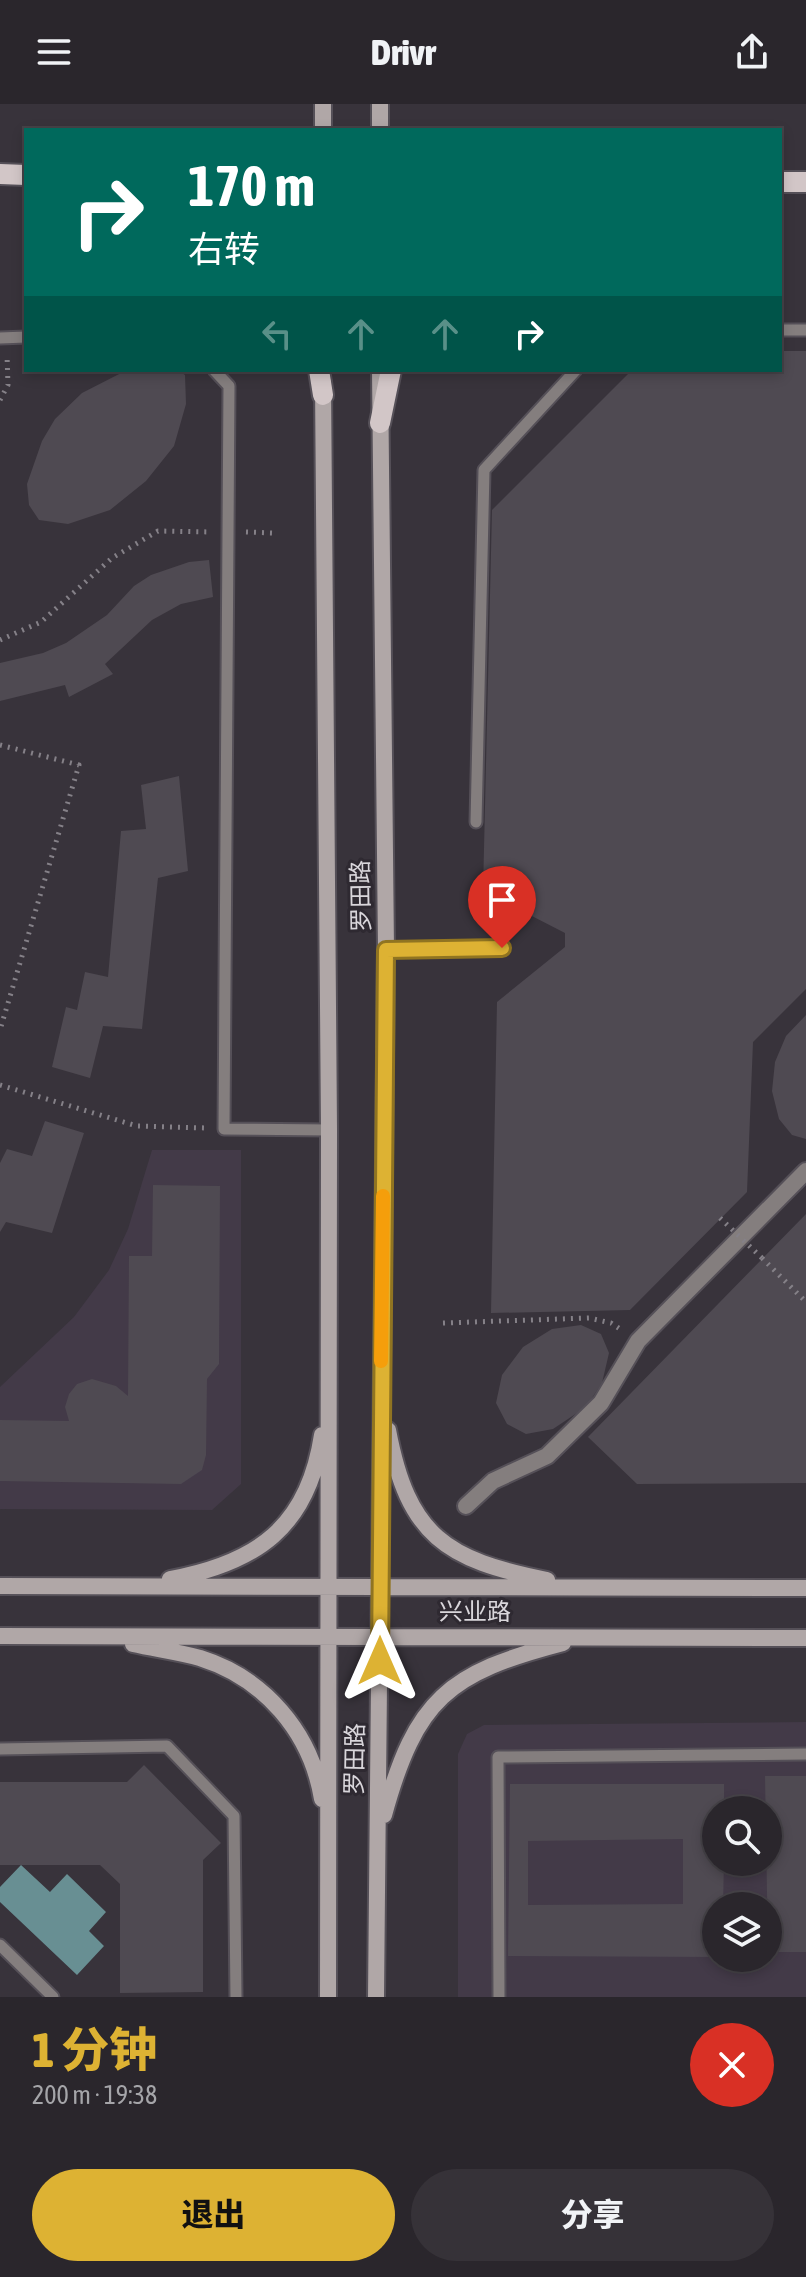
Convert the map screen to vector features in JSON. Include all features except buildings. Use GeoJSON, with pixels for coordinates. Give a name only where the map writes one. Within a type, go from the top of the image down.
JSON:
{"type":"FeatureCollection","features":[{"type":"Feature","properties":{"kind":"main road"},"geometry":{"type":"LineString","coordinates":[[323,104],[323,128]]}},
{"type":"Feature","properties":{"kind":"main road"},"geometry":{"type":"LineString","coordinates":[[380,104],[380,128]]}},
{"type":"Feature","properties":{"kind":"main road"},"geometry":{"type":"LineString","coordinates":[[0,174],[24,175]]}},
{"type":"Feature","properties":{"kind":"main road"},"geometry":{"type":"LineString","coordinates":[[782,182],[806,182]]}},
{"type":"Feature","properties":{"kind":"main road"},"geometry":{"type":"LineString","coordinates":[[321,372],[323,395]]}},
{"type":"Feature","properties":{"kind":"main road","name":"罗田路"},"geometry":{"type":"LineString","coordinates":[[376,1997],[386,950],[380,372]]}},
{"type":"Feature","properties":{"kind":"main road"},"geometry":{"type":"LineString","coordinates":[[380,423],[391,372]]}},
{"type":"Feature","properties":{"kind":"main road","name":"罗田路"},"geometry":{"type":"LineString","coordinates":[[323,395],[329,1130],[328,1997]]}},
{"type":"Feature","properties":{"kind":"main road"},"geometry":{"type":"LineString","coordinates":[[114,1586],[201,1573],[253,1553],[274,1537],[291,1518],[312,1473],[329,1390]]}},
{"type":"Feature","properties":{"kind":"main road"},"geometry":{"type":"LineString","coordinates":[[380,1391],[400,1481],[412,1507],[435,1537],[449,1549],[493,1567],[584,1587]]}},
{"type":"Feature","properties":{"kind":"main road","name":"兴业路"},"geometry":{"type":"LineString","coordinates":[[0,1586],[806,1588]]}},
{"type":"Feature","properties":{"kind":"main road","name":"兴业路"},"geometry":{"type":"LineString","coordinates":[[0,1636],[806,1638]]}},
{"type":"Feature","properties":{"kind":"main road"},"geometry":{"type":"LineString","coordinates":[[378,1840],[400,1760],[411,1735],[436,1701],[470,1675],[497,1662],[588,1636]]}},
{"type":"Feature","properties":{"kind":"main road"},"geometry":{"type":"LineString","coordinates":[[105,1637],[198,1658],[227,1668],[273,1701],[298,1736],[311,1763],[321,1793],[328,1840]]}},
{"type":"Feature","properties":{"kind":"street"},"geometry":{"type":"LineString","coordinates":[[466,1506],[493,1481],[547,1456],[601,1403],[638,1341],[806,1171]]}},
{"type":"Feature","properties":{"kind":"lane"},"geometry":{"type":"LineString","coordinates":[[782,330],[806,330]]}},
{"type":"Feature","properties":{"kind":"lane"},"geometry":{"type":"LineString","coordinates":[[3,338],[24,337]]}},
{"type":"Feature","properties":{"kind":"lane"},"geometry":{"type":"LineString","coordinates":[[216,372],[229,386],[224,1129],[329,1130]]}},
{"type":"Feature","properties":{"kind":"lane"},"geometry":{"type":"LineString","coordinates":[[476,822],[484,470],[574,372]]}},
{"type":"Feature","properties":{"kind":"lane"},"geometry":{"type":"LineString","coordinates":[[386,950],[502,948]]}},
{"type":"Feature","properties":{"kind":"lane"},"geometry":{"type":"LineString","coordinates":[[0,1749],[167,1746],[234,1816],[236,1997]]}},
{"type":"Feature","properties":{"kind":"lane"},"geometry":{"type":"LineString","coordinates":[[499,1997],[498,1757],[806,1754]]}},
{"type":"Feature","properties":{"kind":"lane"},"geometry":{"type":"LineString","coordinates":[[0,1945],[53,1997]]}},
{"type":"Feature","properties":{"kind":"path"},"geometry":{"type":"LineString","coordinates":[[0,400],[8,385],[3,338]]}},
{"type":"Feature","properties":{"kind":"path"},"geometry":{"type":"LineString","coordinates":[[0,640],[41,622],[112,558],[158,531],[273,533]]}},
{"type":"Feature","properties":{"kind":"path"},"geometry":{"type":"LineString","coordinates":[[0,745],[79,765],[0,1030]]}},
{"type":"Feature","properties":{"kind":"path"},"geometry":{"type":"LineString","coordinates":[[0,1085],[137,1126],[224,1129]]}},
{"type":"Feature","properties":{"kind":"path"},"geometry":{"type":"LineString","coordinates":[[720,1218],[806,1302]]}},
{"type":"Feature","properties":{"kind":"path"},"geometry":{"type":"LineString","coordinates":[[443,1323],[589,1318],[611,1323],[638,1341]]}},
{"type":"Feature","properties":{"kind":"shaded area"},"geometry":{"type":"Polygon","coordinates":[[[152,1150],[241,1150],[241,1484],[212,1510],[0,1509],[0,1387],[74,1317],[109,1270],[128,1229],[152,1150]]]}},
{"type":"Feature","properties":{"kind":"shaded area"},"geometry":{"type":"Polygon","coordinates":[[[806,1722],[806,1997],[458,1997],[458,1754],[467,1734],[484,1725],[806,1722]]]}},
{"type":"Feature","properties":{"kind":"water"},"geometry":{"type":"Polygon","coordinates":[[[21,1865],[50,1892],[67,1874],[106,1912],[89,1931],[104,1946],[77,1975],[0,1902],[0,1887],[21,1865]]]}},
{"type":"Feature","properties":{"kind":"slow traffic"},"geometry":{"type":"LineString","coordinates":[[381,1361],[383,1196]]}},
{"type":"Feature","properties":{"kind":"route"},"geometry":{"type":"LineString","coordinates":[[380,1661],[386,950],[502,948]]}}]}
